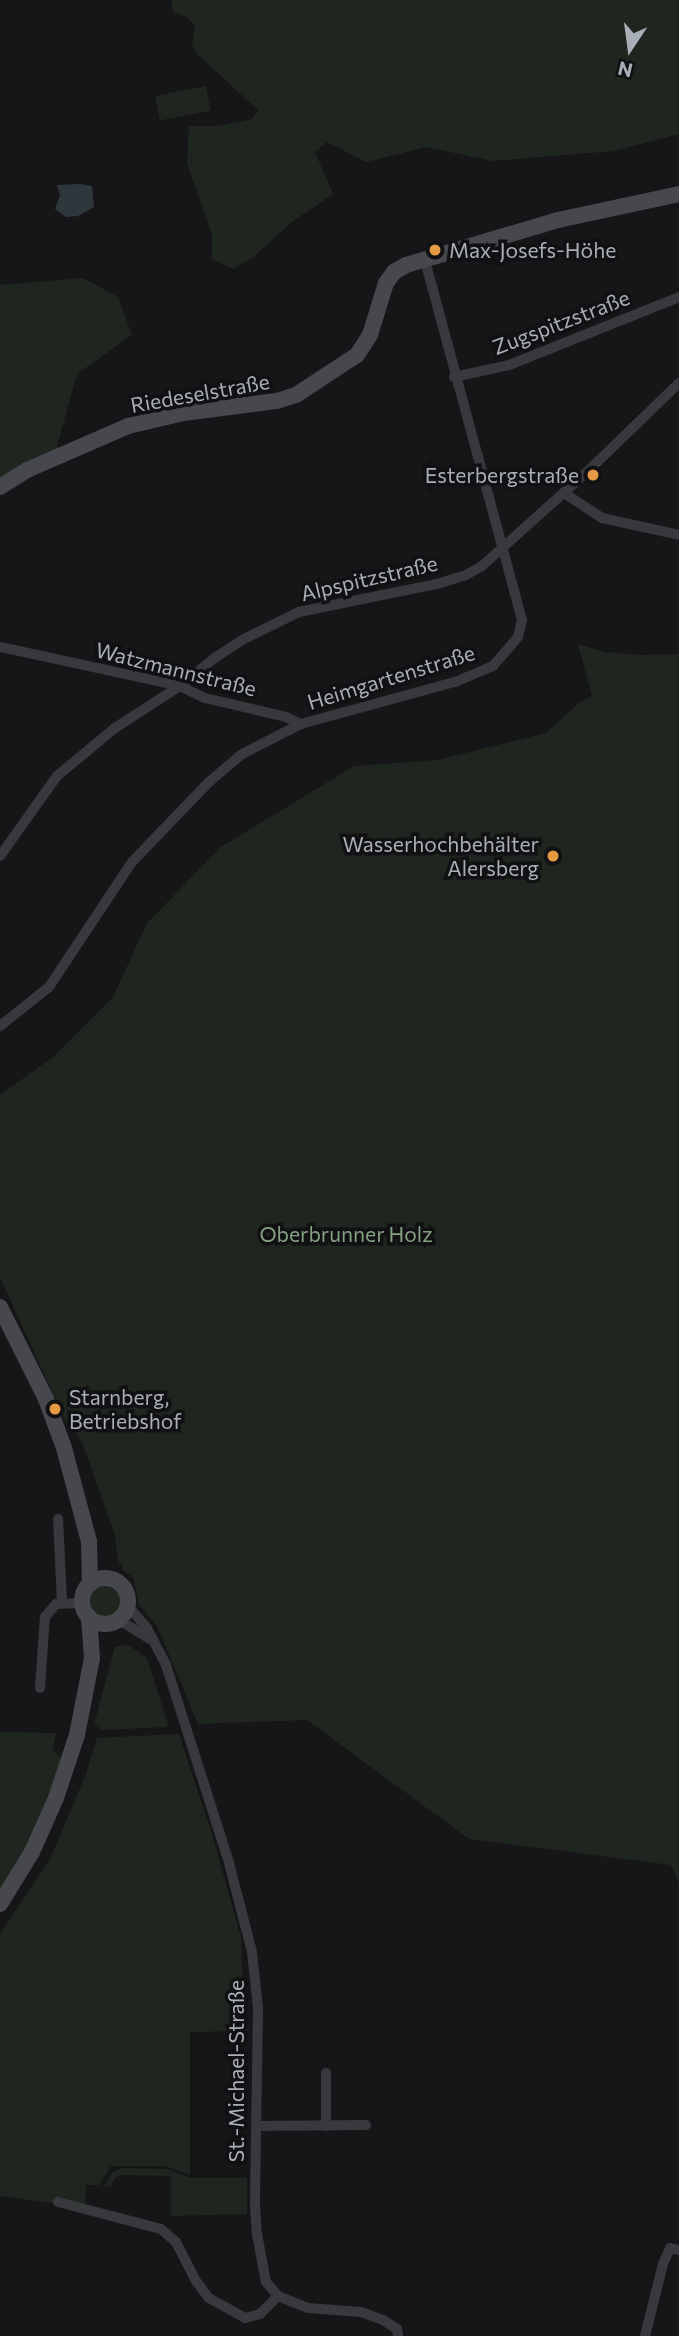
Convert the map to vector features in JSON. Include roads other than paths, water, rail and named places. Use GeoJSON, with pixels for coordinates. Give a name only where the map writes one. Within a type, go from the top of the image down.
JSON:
{"type":"FeatureCollection","features":[{"type":"Feature","properties":{"kind":"street","name":"Riedeselstraße"},"geometry":{"type":"LineString","coordinates":[[0,487],[27,470],[128,426],[183,413],[277,401],[296,395],[357,355],[370,335],[386,283],[393,274],[424,257],[558,220],[679,194]]}},
{"type":"Feature","properties":{"kind":"street","name":"Heimgartenstraße"},"geometry":{"type":"LineString","coordinates":[[0,1026],[49,987],[132,862],[209,782],[242,754],[301,724],[455,682],[494,666],[518,637],[522,620],[503,544],[454,377],[424,257]]}},
{"type":"Feature","properties":{"kind":"street","name":"Zugspitzstraße"},"geometry":{"type":"LineString","coordinates":[[454,377],[509,365],[679,297]]}},
{"type":"Feature","properties":{"kind":"street","name":"Alpspitzstraße"},"geometry":{"type":"LineString","coordinates":[[0,856],[57,776],[115,727],[180,686],[242,640],[299,612],[464,576],[482,566],[503,544],[564,493],[679,383]]}},
{"type":"Feature","properties":{"kind":"street"},"geometry":{"type":"LineString","coordinates":[[564,493],[602,517],[679,535]]}},
{"type":"Feature","properties":{"kind":"street","name":"Watzmannstraße"},"geometry":{"type":"LineString","coordinates":[[0,647],[180,686],[205,698],[286,717],[301,724]]}},
{"type":"Feature","properties":{"kind":"street"},"geometry":{"type":"LineString","coordinates":[[0,1307],[46,1399],[72,1474],[89,1541],[90,1584],[85,1610],[92,1658],[77,1735],[56,1798],[32,1852],[0,1904]]}},
{"type":"Feature","properties":{"kind":"street"},"geometry":{"type":"LineString","coordinates":[[58,1519],[62,1602]]}},
{"type":"Feature","properties":{"kind":"street"},"geometry":{"type":"LineString","coordinates":[[89,1541],[108,1578],[123,1587],[127,1605],[92,1658]]}},
{"type":"Feature","properties":{"kind":"street"},"geometry":{"type":"LineString","coordinates":[[90,1584],[108,1578]]}},
{"type":"Feature","properties":{"kind":"street"},"geometry":{"type":"LineString","coordinates":[[40,1688],[45,1617],[50,1608],[62,1602],[85,1610],[99,1623],[115,1621],[153,1640]]}},
{"type":"Feature","properties":{"kind":"street","name":"St.-Michael-Straße"},"geometry":{"type":"LineString","coordinates":[[127,1605],[147,1628],[166,1665],[229,1863],[252,1952],[258,2008],[257,2234],[266,2282],[278,2297]]}},
{"type":"Feature","properties":{"kind":"street"},"geometry":{"type":"LineString","coordinates":[[326,2073],[326,2126]]}},
{"type":"Feature","properties":{"kind":"street"},"geometry":{"type":"LineString","coordinates":[[256,2126],[366,2125]]}},
{"type":"Feature","properties":{"kind":"street"},"geometry":{"type":"LineString","coordinates":[[58,2202],[161,2229],[176,2242],[196,2281],[209,2298],[245,2318],[260,2314],[278,2297],[308,2308],[361,2312],[397,2329],[398,2336]]}},
{"type":"Feature","properties":{"kind":"street"},"geometry":{"type":"LineString","coordinates":[[645,2336],[663,2263],[674,2249]]}},
{"type":"Feature","properties":{"kind":"place","name":"Max-Josefs-Höhe"},"geometry":{"type":"Point","coordinates":[435,250]}},
{"type":"Feature","properties":{"kind":"place","name":"Esterbergstraße"},"geometry":{"type":"Point","coordinates":[593,475]}},
{"type":"Feature","properties":{"kind":"place","name":"Wasserhochbehälter Alersberg"},"geometry":{"type":"Point","coordinates":[553,856]}},
{"type":"Feature","properties":{"kind":"place","name":"Starnberg, Betriebshof"},"geometry":{"type":"Point","coordinates":[55,1409]}},
{"type":"Feature","properties":{"kind":"park label","name":"Oberbrunner Holz"},"geometry":{"type":"Point","coordinates":[346,1234]}}]}
